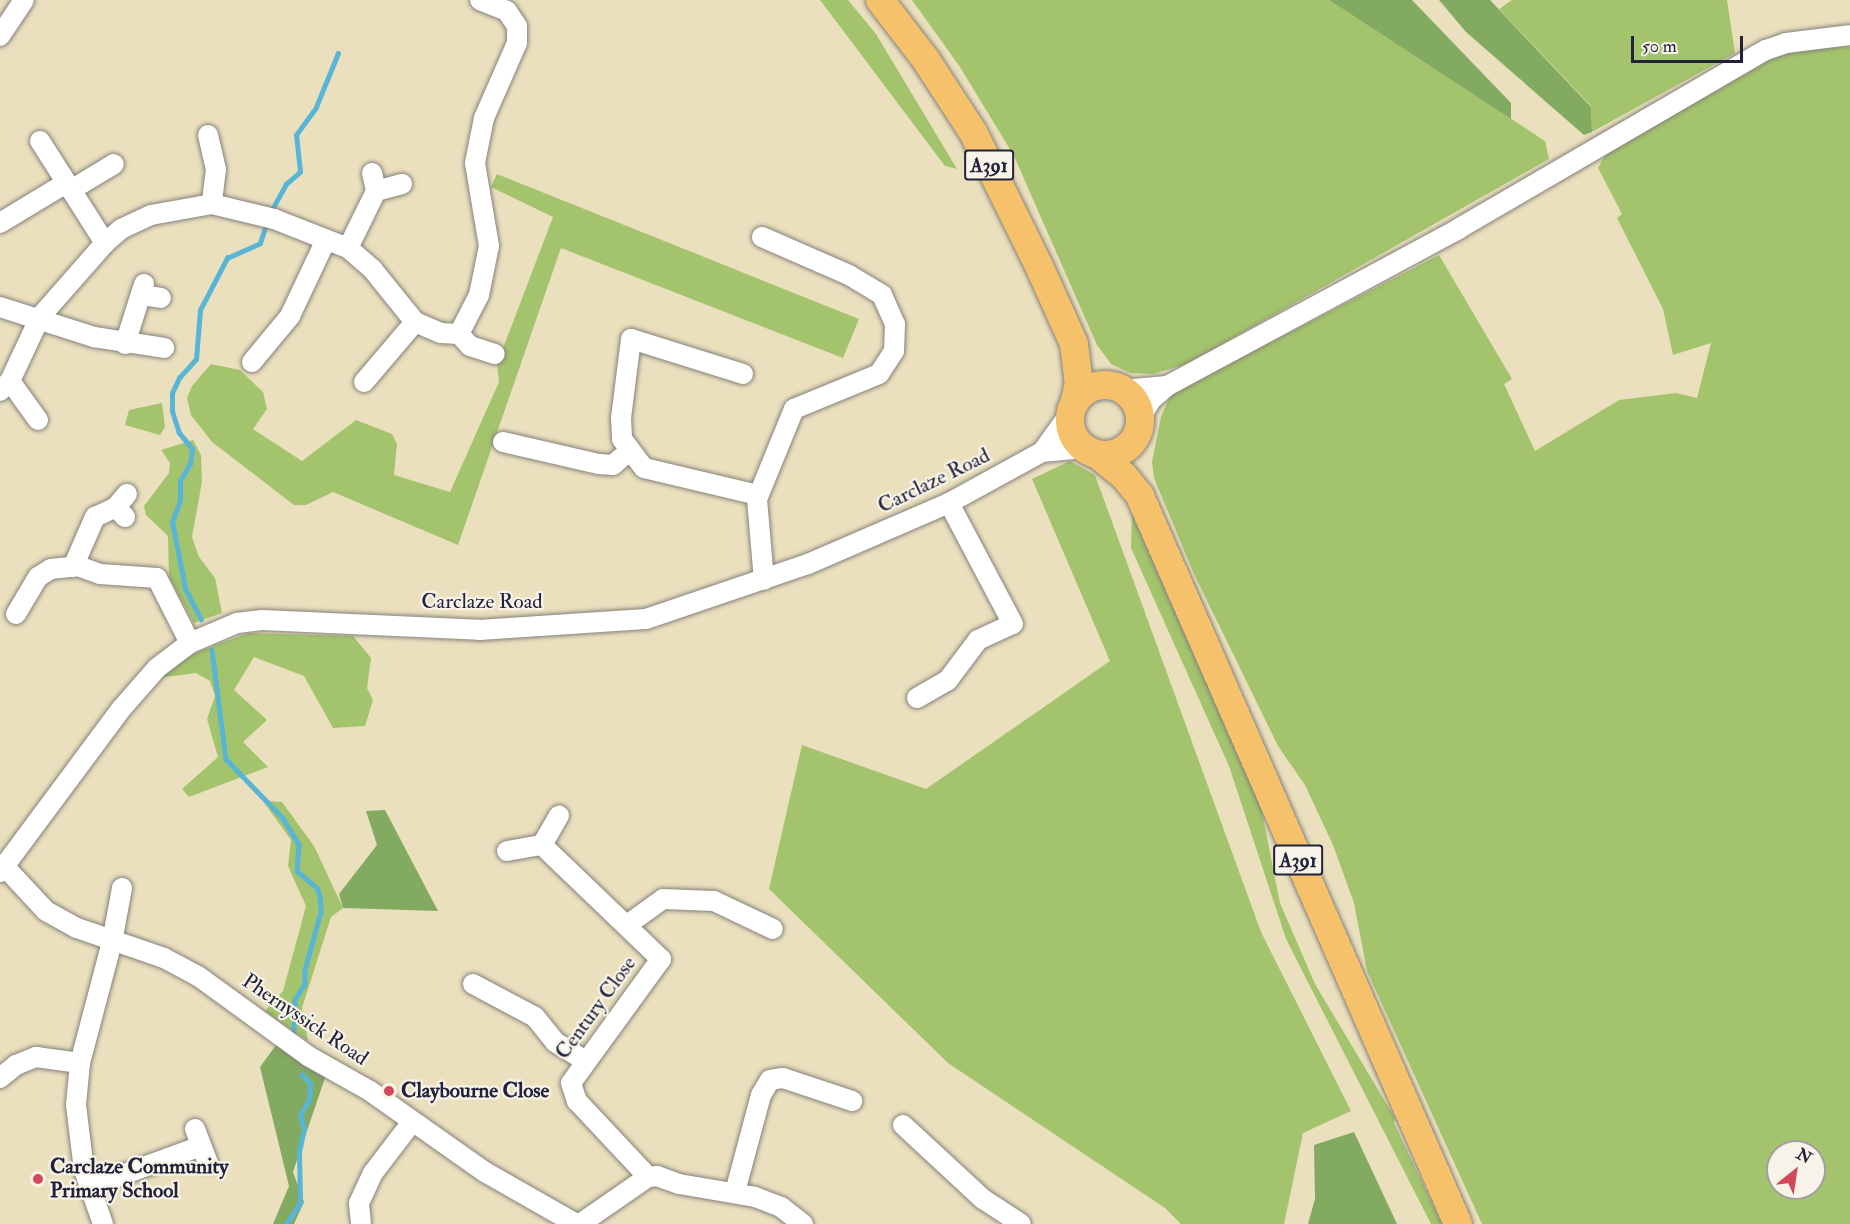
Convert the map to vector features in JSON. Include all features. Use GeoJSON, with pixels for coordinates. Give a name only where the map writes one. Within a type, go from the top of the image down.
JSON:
{"type":"FeatureCollection","features":[{"type":"Feature","properties":{"kind":"highway","name":"A391"},"geometry":{"type":"LineString","coordinates":[[880,0],[973,132],[1074,344],[1079,382],[1073,407]]}},
{"type":"Feature","properties":{"kind":"highway","name":"A391"},"geometry":{"type":"LineString","coordinates":[[1074,344],[1117,388]]}},
{"type":"Feature","properties":{"kind":"highway"},"geometry":{"type":"LineString","coordinates":[[1092,388],[1117,388],[1136,404],[1138,427],[1121,452],[1091,452],[1072,435],[1073,407],[1092,388]]}},
{"type":"Feature","properties":{"kind":"highway","name":"A391"},"geometry":{"type":"LineString","coordinates":[[1138,427],[1133,464],[1140,496],[1458,1224]]}},
{"type":"Feature","properties":{"kind":"highway","name":"A391"},"geometry":{"type":"LineString","coordinates":[[1091,452],[1124,476],[1140,496]]}},
{"type":"Feature","properties":{"kind":"street"},"geometry":{"type":"LineString","coordinates":[[0,36],[24,0]]}},
{"type":"Feature","properties":{"kind":"street"},"geometry":{"type":"LineString","coordinates":[[459,334],[479,295],[489,246],[475,163],[484,118],[517,43],[518,26],[507,11],[480,0]]}},
{"type":"Feature","properties":{"kind":"street"},"geometry":{"type":"LineString","coordinates":[[1138,427],[1151,400],[1167,386],[1458,229],[1766,50],[1786,43],[1850,34]]}},
{"type":"Feature","properties":{"kind":"street"},"geometry":{"type":"LineString","coordinates":[[208,135],[216,169],[212,204]]}},
{"type":"Feature","properties":{"kind":"street"},"geometry":{"type":"LineString","coordinates":[[40,141],[105,243]]}},
{"type":"Feature","properties":{"kind":"street"},"geometry":{"type":"LineString","coordinates":[[0,223],[114,164]]}},
{"type":"Feature","properties":{"kind":"street"},"geometry":{"type":"LineString","coordinates":[[348,248],[374,182],[402,184]]}},
{"type":"Feature","properties":{"kind":"street"},"geometry":{"type":"LineString","coordinates":[[38,420],[5,386],[40,317],[105,243],[121,229],[151,215],[212,204],[269,218],[348,248],[373,270],[415,322],[441,333],[459,334],[470,346],[495,354]]}},
{"type":"Feature","properties":{"kind":"street"},"geometry":{"type":"LineString","coordinates":[[762,237],[849,275],[882,295],[895,324],[894,351],[879,374],[794,409],[758,495],[764,579]]}},
{"type":"Feature","properties":{"kind":"street"},"geometry":{"type":"LineString","coordinates":[[252,362],[290,316],[326,240]]}},
{"type":"Feature","properties":{"kind":"street"},"geometry":{"type":"LineString","coordinates":[[125,344],[149,292]]}},
{"type":"Feature","properties":{"kind":"street"},"geometry":{"type":"LineString","coordinates":[[0,307],[125,344],[164,348]]}},
{"type":"Feature","properties":{"kind":"street"},"geometry":{"type":"LineString","coordinates":[[364,382],[415,322]]}},
{"type":"Feature","properties":{"kind":"street"},"geometry":{"type":"LineString","coordinates":[[743,374],[632,339],[621,418],[622,439],[644,468],[758,495]]}},
{"type":"Feature","properties":{"kind":"street"},"geometry":{"type":"LineString","coordinates":[[1117,388],[1167,386]]}},
{"type":"Feature","properties":{"kind":"street","name":"Carclaze Road"},"geometry":{"type":"LineString","coordinates":[[3,870],[122,708],[157,669],[190,643],[237,623],[262,620],[479,630],[646,619],[808,564],[949,503],[1042,452],[1073,407]]}},
{"type":"Feature","properties":{"kind":"street"},"geometry":{"type":"LineString","coordinates":[[503,442],[599,464],[613,465],[629,451]]}},
{"type":"Feature","properties":{"kind":"street","name":"Carclaze Road"},"geometry":{"type":"LineString","coordinates":[[1042,452],[1091,452]]}},
{"type":"Feature","properties":{"kind":"street"},"geometry":{"type":"LineString","coordinates":[[917,698],[948,680],[978,640],[1013,624],[949,503]]}},
{"type":"Feature","properties":{"kind":"street"},"geometry":{"type":"LineString","coordinates":[[73,567],[95,517],[123,506]]}},
{"type":"Feature","properties":{"kind":"street"},"geometry":{"type":"LineString","coordinates":[[15,614],[38,577],[51,569],[73,567],[100,574],[157,578],[190,643]]}},
{"type":"Feature","properties":{"kind":"street"},"geometry":{"type":"LineString","coordinates":[[543,845],[559,816]]}},
{"type":"Feature","properties":{"kind":"street"},"geometry":{"type":"LineString","coordinates":[[507,851],[543,845]]}},
{"type":"Feature","properties":{"kind":"street"},"geometry":{"type":"LineString","coordinates":[[543,845],[627,925],[663,899],[714,901],[773,929]]}},
{"type":"Feature","properties":{"kind":"street","name":"Phernyssick Road"},"geometry":{"type":"LineString","coordinates":[[3,870],[46,910],[112,942],[164,958],[198,976],[308,1056],[370,1091],[485,1172],[576,1224]]}},
{"type":"Feature","properties":{"kind":"street"},"geometry":{"type":"LineString","coordinates":[[103,1224],[89,1187],[80,1150],[76,1105],[80,1063],[112,942],[122,888]]}},
{"type":"Feature","properties":{"kind":"street","name":"Century Close"},"geometry":{"type":"LineString","coordinates":[[627,925],[661,959],[571,1083],[577,1101],[648,1177]]}},
{"type":"Feature","properties":{"kind":"street"},"geometry":{"type":"LineString","coordinates":[[473,984],[535,1017],[555,1042],[586,1061]]}},
{"type":"Feature","properties":{"kind":"street"},"geometry":{"type":"LineString","coordinates":[[0,1078],[16,1065],[36,1057],[80,1063]]}},
{"type":"Feature","properties":{"kind":"street"},"geometry":{"type":"LineString","coordinates":[[735,1192],[761,1095],[770,1080],[783,1078],[852,1101]]}},
{"type":"Feature","properties":{"kind":"street"},"geometry":{"type":"LineString","coordinates":[[362,1223],[360,1203],[373,1173],[412,1122]]}},
{"type":"Feature","properties":{"kind":"street"},"geometry":{"type":"LineString","coordinates":[[903,1125],[983,1198],[1021,1224]]}},
{"type":"Feature","properties":{"kind":"street"},"geometry":{"type":"LineString","coordinates":[[89,1187],[201,1146]]}},
{"type":"Feature","properties":{"kind":"street"},"geometry":{"type":"LineString","coordinates":[[580,1224],[648,1177],[735,1192],[781,1207],[803,1224]]}},
{"type":"Feature","properties":{"kind":"green space"},"geometry":{"type":"Polygon","coordinates":[[[820,0],[848,0],[876,34],[957,169],[945,166],[820,0]]]}},
{"type":"Feature","properties":{"kind":"green space"},"geometry":{"type":"Polygon","coordinates":[[[912,0],[1329,0],[1545,141],[1549,159],[1187,364],[1153,374],[1130,373],[1111,364],[1097,345],[1014,156],[960,67],[912,0]]]}},
{"type":"Feature","properties":{"kind":"green space"},"geometry":{"type":"Polygon","coordinates":[[[1329,0],[1412,0],[1511,103],[1511,119],[1329,0]]]}},
{"type":"Feature","properties":{"kind":"green space"},"geometry":{"type":"Polygon","coordinates":[[[1439,0],[1490,0],[1591,107],[1592,132],[1584,135],[1466,32],[1439,0]]]}},
{"type":"Feature","properties":{"kind":"green space"},"geometry":{"type":"Polygon","coordinates":[[[1512,0],[1727,0],[1735,53],[1592,132],[1591,106],[1499,9],[1512,0]]]}},
{"type":"Feature","properties":{"kind":"green space"},"geometry":{"type":"Polygon","coordinates":[[[1850,47],[1850,1224],[1482,1224],[1367,971],[1354,903],[1333,845],[1305,785],[1278,746],[1194,574],[1154,478],[1152,462],[1161,417],[1171,394],[1439,255],[1512,379],[1504,384],[1535,451],[1619,400],[1676,393],[1697,398],[1711,343],[1673,355],[1663,309],[1617,218],[1622,214],[1598,168],[1605,155],[1773,58],[1808,48],[1850,47]]]}},
{"type":"Feature","properties":{"kind":"green space"},"geometry":{"type":"Polygon","coordinates":[[[497,174],[859,319],[843,358],[561,248],[458,545],[333,492],[306,505],[294,505],[212,442],[191,415],[187,398],[192,386],[211,364],[240,370],[263,392],[267,409],[253,429],[302,461],[356,420],[392,434],[397,444],[394,475],[450,492],[499,382],[497,364],[553,217],[491,187],[497,174]]]}},
{"type":"Feature","properties":{"kind":"green space"},"geometry":{"type":"Polygon","coordinates":[[[162,403],[165,427],[160,435],[125,425],[129,410],[162,403]]]}},
{"type":"Feature","properties":{"kind":"green space"},"geometry":{"type":"Polygon","coordinates":[[[193,440],[201,455],[202,482],[192,537],[199,557],[215,578],[222,613],[194,623],[169,577],[168,536],[146,515],[144,506],[169,473],[170,463],[161,450],[193,440]]]}},
{"type":"Feature","properties":{"kind":"green space"},"geometry":{"type":"Polygon","coordinates":[[[1070,461],[1095,475],[1261,932],[1351,1111],[1303,1133],[1284,1224],[1181,1224],[1165,1208],[948,1063],[769,889],[802,745],[926,789],[1110,661],[1032,479],[1070,461]]]}},
{"type":"Feature","properties":{"kind":"green space"},"geometry":{"type":"Polygon","coordinates":[[[1132,514],[1261,807],[1280,903],[1315,984],[1395,1118],[1394,1123],[1442,1224],[1431,1224],[1286,939],[1229,766],[1131,548],[1132,514]]]}},
{"type":"Feature","properties":{"kind":"green space"},"geometry":{"type":"Polygon","coordinates":[[[248,633],[353,636],[371,658],[367,688],[373,700],[365,726],[333,728],[304,676],[254,657],[234,690],[267,720],[243,742],[268,767],[189,797],[182,789],[218,757],[207,719],[215,696],[210,681],[196,673],[158,678],[187,656],[248,633]]]}},
{"type":"Feature","properties":{"kind":"green space"},"geometry":{"type":"Polygon","coordinates":[[[263,801],[282,802],[314,846],[343,908],[331,917],[302,1008],[308,1041],[265,1011],[283,991],[306,906],[288,866],[291,840],[263,801]]]}},
{"type":"Feature","properties":{"kind":"green space"},"geometry":{"type":"Polygon","coordinates":[[[385,810],[438,911],[343,908],[339,894],[377,845],[366,811],[385,810]]]}},
{"type":"Feature","properties":{"kind":"green space"},"geometry":{"type":"Polygon","coordinates":[[[279,1041],[326,1075],[293,1172],[304,1202],[294,1224],[273,1224],[289,1186],[260,1067],[279,1041]]]}},
{"type":"Feature","properties":{"kind":"green space"},"geometry":{"type":"Polygon","coordinates":[[[1354,1132],[1397,1224],[1308,1224],[1315,1199],[1314,1145],[1354,1132]]]}},
{"type":"Feature","properties":{"kind":"waterway"},"geometry":{"type":"LineString","coordinates":[[270,213],[286,184],[300,172],[296,135],[316,107],[338,53]]}},
{"type":"Feature","properties":{"kind":"waterway"},"geometry":{"type":"LineString","coordinates":[[201,620],[185,588],[172,522],[180,501],[180,481],[190,464],[192,449],[179,433],[172,411],[172,393],[179,378],[196,359],[200,310],[227,258],[260,243],[267,221]]}},
{"type":"Feature","properties":{"kind":"waterway"},"geometry":{"type":"LineString","coordinates":[[212,650],[226,759],[283,818],[299,845],[297,871],[317,888],[320,896],[321,912],[305,970],[305,984],[295,1000],[294,1034]]}},
{"type":"Feature","properties":{"kind":"waterway"},"geometry":{"type":"LineString","coordinates":[[286,1224],[300,1203],[299,1152],[304,1129],[300,1115],[309,1100],[310,1084],[302,1075]]}},
{"type":"Feature","properties":{"kind":"place","name":"Claybourne Close"},"geometry":{"type":"Point","coordinates":[389,1091]}},
{"type":"Feature","properties":{"kind":"place","name":"Carclaze Community Primary School"},"geometry":{"type":"Point","coordinates":[38,1179]}}]}
